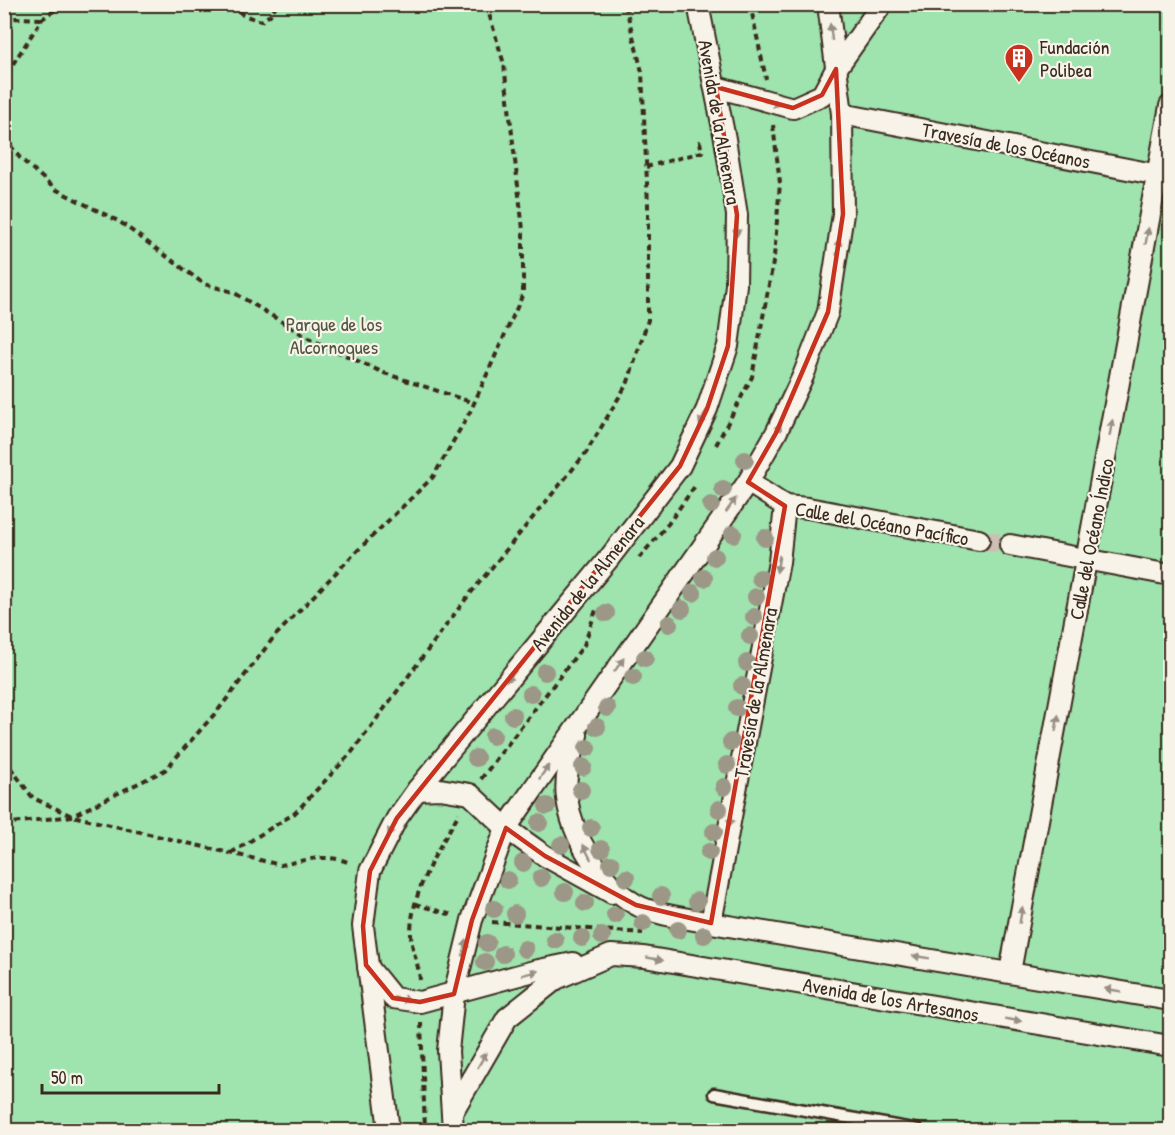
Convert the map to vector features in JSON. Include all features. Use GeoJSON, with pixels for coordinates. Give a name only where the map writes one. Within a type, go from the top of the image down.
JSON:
{"type":"FeatureCollection","features":[{"type":"Feature","properties":{"kind":"street","name":"Avenida de la Almenara"},"geometry":{"type":"LineString","coordinates":[[389,1131],[366,964],[363,926],[370,871],[397,818],[417,790],[631,530],[680,466],[703,419],[728,346],[736,285],[737,215],[716,87],[698,4]]}},
{"type":"Feature","properties":{"kind":"street"},"geometry":{"type":"LineString","coordinates":[[453,1121],[448,1051],[454,994],[472,920],[506,828],[748,482],[799,386],[828,312],[843,214],[842,114],[828,4]]}},
{"type":"Feature","properties":{"kind":"street"},"geometry":{"type":"LineString","coordinates":[[716,87],[793,108],[822,95],[836,69],[882,4]]}},
{"type":"Feature","properties":{"kind":"street","name":"Calle del Océano Índico"},"geometry":{"type":"LineString","coordinates":[[1010,972],[1087,560],[1164,176],[1170,106]]}},
{"type":"Feature","properties":{"kind":"street","name":"Travesía de los Océanos"},"geometry":{"type":"LineString","coordinates":[[842,114],[1164,176]]}},
{"type":"Feature","properties":{"kind":"street"},"geometry":{"type":"LineString","coordinates":[[748,482],[785,506]]}},
{"type":"Feature","properties":{"kind":"street","name":"Calle del Océano Pacífico"},"geometry":{"type":"LineString","coordinates":[[785,506],[808,508],[979,540]]}},
{"type":"Feature","properties":{"kind":"street","name":"Travesía de la Almenara"},"geometry":{"type":"LineString","coordinates":[[711,923],[779,562],[785,506]]}},
{"type":"Feature","properties":{"kind":"street"},"geometry":{"type":"LineString","coordinates":[[1010,545],[1165,574]]}},
{"type":"Feature","properties":{"kind":"street"},"geometry":{"type":"LineString","coordinates":[[585,712],[571,755],[568,775],[567,796],[571,819],[588,857],[607,880],[636,905]]}},
{"type":"Feature","properties":{"kind":"street"},"geometry":{"type":"LineString","coordinates":[[417,790],[440,789],[470,794],[506,828],[545,856],[636,905],[668,915],[1170,1000]]}},
{"type":"Feature","properties":{"kind":"street","name":"Avenida de los Artesanos"},"geometry":{"type":"LineString","coordinates":[[453,1121],[507,1018],[556,979],[611,955]]}},
{"type":"Feature","properties":{"kind":"street","name":"Avenida de los Artesanos"},"geometry":{"type":"LineString","coordinates":[[366,964],[393,998],[420,1002],[534,971],[611,955],[644,957],[1170,1046]]}},
{"type":"Feature","properties":{"kind":"lane"},"geometry":{"type":"LineString","coordinates":[[714,1094],[918,1131]]}},
{"type":"Feature","properties":{"kind":"path"},"geometry":{"type":"LineString","coordinates":[[4,83],[7,73],[42,19],[64,4]]}},
{"type":"Feature","properties":{"kind":"path"},"geometry":{"type":"LineString","coordinates":[[231,4],[243,15],[261,21],[270,15],[277,4]]}},
{"type":"Feature","properties":{"kind":"path"},"geometry":{"type":"LineString","coordinates":[[305,4],[337,6],[393,4]]}},
{"type":"Feature","properties":{"kind":"path"},"geometry":{"type":"LineString","coordinates":[[4,824],[72,816],[165,770],[219,709],[274,637],[352,555],[433,477],[474,403],[523,294],[523,230],[504,64],[486,4]]}},
{"type":"Feature","properties":{"kind":"path"},"geometry":{"type":"LineString","coordinates":[[231,853],[295,813],[352,752],[465,600],[586,453],[628,382],[648,320],[642,72],[625,4]]}},
{"type":"Feature","properties":{"kind":"path"},"geometry":{"type":"LineString","coordinates":[[4,20],[42,19]]}},
{"type":"Feature","properties":{"kind":"path"},"geometry":{"type":"LineString","coordinates":[[4,137],[20,158],[55,189],[120,222],[204,284],[233,292],[310,339],[384,373],[474,403]]}},
{"type":"Feature","properties":{"kind":"path"},"geometry":{"type":"LineString","coordinates":[[646,168],[702,152],[700,142],[725,139]]}},
{"type":"Feature","properties":{"kind":"path"},"geometry":{"type":"LineString","coordinates":[[4,759],[33,798],[72,816],[281,866],[316,858],[337,857],[370,871]]}},
{"type":"Feature","properties":{"kind":"highlighted area"},"geometry":{"type":"Polygon","coordinates":[[[836,69],[843,214],[828,312],[776,433],[748,482],[785,506],[711,923],[636,905],[545,856],[506,828],[472,920],[454,994],[420,1002],[393,998],[366,965],[363,926],[370,871],[397,818],[680,466],[707,409],[728,346],[737,215],[716,87],[793,108],[822,95],[836,69]]]}},
{"type":"Feature","properties":{"kind":"green space","name":"Parque de los Alcornoques"},"geometry":{"type":"Polygon","coordinates":[[[5,5],[1170,5],[1170,1130],[5,1130],[5,5]]]}},
{"type":"Feature","properties":{"kind":"tunnel"},"geometry":{"type":"LineString","coordinates":[[979,540],[1010,545]]}},
{"type":"Feature","properties":{"kind":"place","name":"Fundación Polibea"},"geometry":{"type":"Point","coordinates":[1019,84]}}]}
